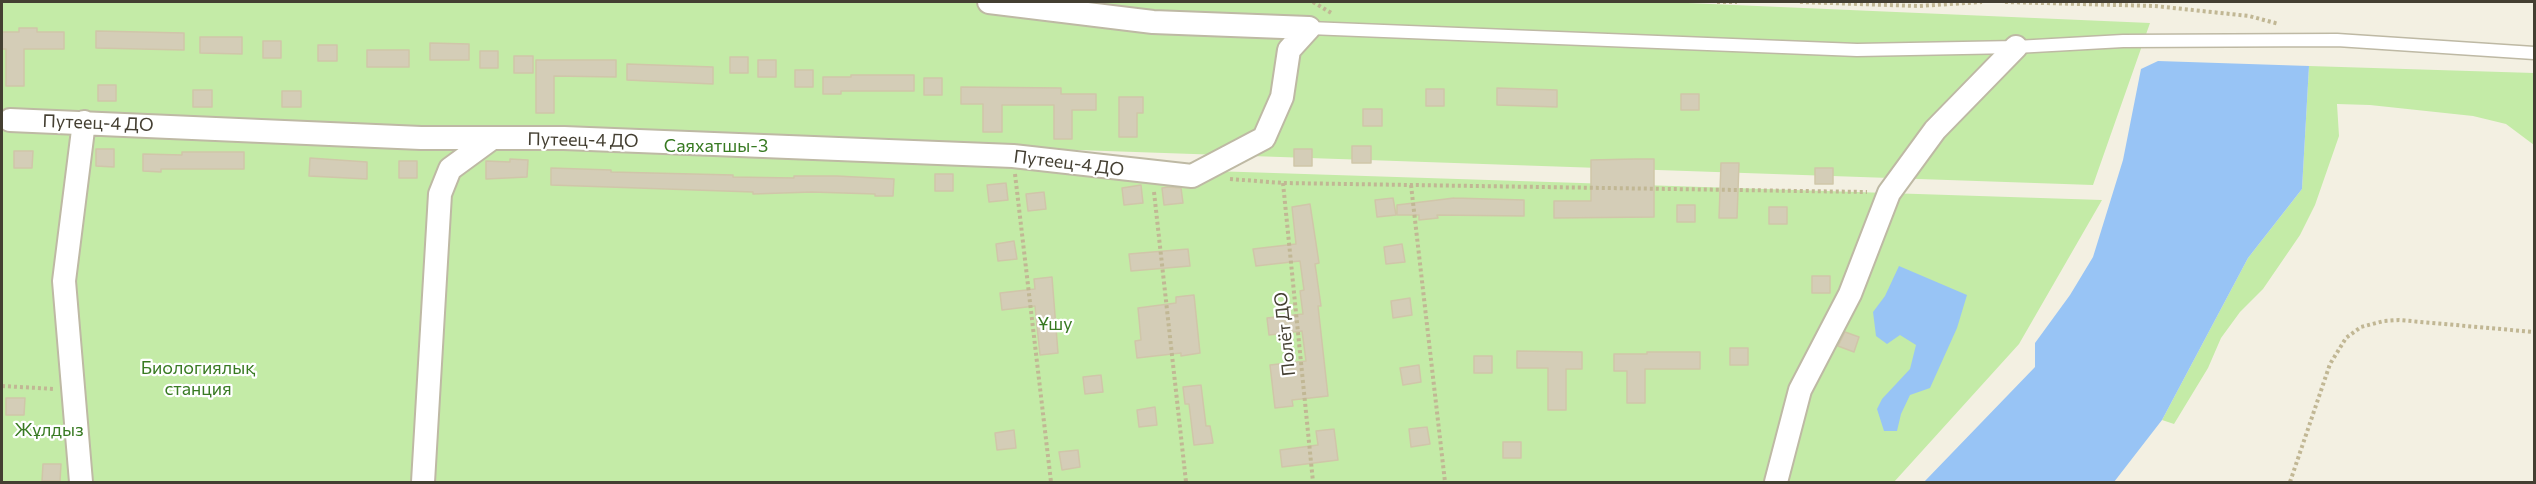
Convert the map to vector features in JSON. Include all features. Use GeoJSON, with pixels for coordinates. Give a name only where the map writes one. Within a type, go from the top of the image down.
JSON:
{"type":"FeatureCollection","features":[{"type":"Feature","properties":{"kind":"street"},"geometry":{"type":"LineString","coordinates":[[989,2],[1153,22],[1309,28]]}},
{"type":"Feature","properties":{"kind":"street","name":"Путеец-4 ДО"},"geometry":{"type":"LineString","coordinates":[[10,120],[491,140],[564,138],[1013,156],[1192,176],[1264,138],[1282,97],[1289,50],[1309,28]]}},
{"type":"Feature","properties":{"kind":"street"},"geometry":{"type":"LineString","coordinates":[[1776,483],[1800,390],[1850,294],[1889,193],[1935,130],[2016,47]]}},
{"type":"Feature","properties":{"kind":"street"},"geometry":{"type":"LineString","coordinates":[[81,483],[64,281],[84,123]]}},
{"type":"Feature","properties":{"kind":"street"},"geometry":{"type":"LineString","coordinates":[[423,483],[440,194],[443,181],[450,169],[491,140]]}},
{"type":"Feature","properties":{"kind":"lane"},"geometry":{"type":"LineString","coordinates":[[1309,28],[1857,50],[2016,47],[2123,41],[2337,40],[2535,53]]}},
{"type":"Feature","properties":{"kind":"path"},"geometry":{"type":"LineString","coordinates":[[1717,2],[1737,2]]}},
{"type":"Feature","properties":{"kind":"path"},"geometry":{"type":"LineString","coordinates":[[1800,2],[1918,6],[1982,2]]}},
{"type":"Feature","properties":{"kind":"path"},"geometry":{"type":"LineString","coordinates":[[2005,2],[2155,6],[2249,16],[2290,27]]}},
{"type":"Feature","properties":{"kind":"path"},"geometry":{"type":"LineString","coordinates":[[1013,156],[1052,483]]}},
{"type":"Feature","properties":{"kind":"path"},"geometry":{"type":"LineString","coordinates":[[1152,173],[1186,483]]}},
{"type":"Feature","properties":{"kind":"path"},"geometry":{"type":"LineString","coordinates":[[1226,179],[1283,183],[1889,193]]}},
{"type":"Feature","properties":{"kind":"path","name":"Полёт ДО"},"geometry":{"type":"LineString","coordinates":[[1283,183],[1313,483]]}},
{"type":"Feature","properties":{"kind":"path"},"geometry":{"type":"LineString","coordinates":[[1411,185],[1445,483]]}},
{"type":"Feature","properties":{"kind":"path"},"geometry":{"type":"LineString","coordinates":[[2290,483],[2330,364],[2346,338],[2361,327],[2399,320],[2535,332]]}},
{"type":"Feature","properties":{"kind":"path"},"geometry":{"type":"LineString","coordinates":[[2,386],[73,390]]}},
{"type":"Feature","properties":{"kind":"green space"},"geometry":{"type":"Polygon","coordinates":[[[2,2],[1665,2],[2150,23],[2093,185],[874,143],[875,160],[2102,200],[2019,344],[1894,482],[2,482],[2,2]]]}},
{"type":"Feature","properties":{"kind":"green space"},"geometry":{"type":"Polygon","coordinates":[[[2309,66],[2534,73],[2534,145],[2506,124],[2473,116],[2370,105],[2337,104],[2339,136],[2315,205],[2300,235],[2263,289],[2240,312],[2221,338],[2208,368],[2174,424],[2162,420],[2248,258],[2302,189],[2309,66]]]}},
{"type":"Feature","properties":{"kind":"water"},"geometry":{"type":"Polygon","coordinates":[[[2158,61],[2309,66],[2302,189],[2248,258],[2162,420],[2114,482],[1924,482],[2035,367],[2035,343],[2070,295],[2093,257],[2123,160],[2141,69],[2158,61]]]}},
{"type":"Feature","properties":{"kind":"water"},"geometry":{"type":"Polygon","coordinates":[[[1899,266],[1967,295],[1957,328],[1930,388],[1910,395],[1901,414],[1897,431],[1884,431],[1877,409],[1882,399],[1910,369],[1916,345],[1900,335],[1887,344],[1876,336],[1873,312],[1885,296],[1899,266]]]}},
{"type":"Feature","properties":{"kind":"building"},"geometry":{"type":"Polygon","coordinates":[[[19,28],[37,28],[37,32],[64,32],[64,49],[24,49],[24,86],[6,86],[6,49],[2,49],[2,32],[19,32],[19,28]]]}},
{"type":"Feature","properties":{"kind":"building"},"geometry":{"type":"Polygon","coordinates":[[[96,31],[184,33],[184,50],[96,48],[96,31]]]}},
{"type":"Feature","properties":{"kind":"building"},"geometry":{"type":"Polygon","coordinates":[[[200,37],[242,37],[242,54],[200,53],[200,37]]]}},
{"type":"Feature","properties":{"kind":"building"},"geometry":{"type":"Polygon","coordinates":[[[263,41],[281,41],[281,58],[263,58],[263,41]]]}},
{"type":"Feature","properties":{"kind":"building"},"geometry":{"type":"Polygon","coordinates":[[[430,43],[469,44],[469,60],[430,60],[430,43]]]}},
{"type":"Feature","properties":{"kind":"building"},"geometry":{"type":"Polygon","coordinates":[[[318,45],[337,45],[337,61],[318,61],[318,45]]]}},
{"type":"Feature","properties":{"kind":"building"},"geometry":{"type":"Polygon","coordinates":[[[367,50],[409,50],[409,67],[367,67],[367,50]]]}},
{"type":"Feature","properties":{"kind":"building"},"geometry":{"type":"Polygon","coordinates":[[[480,51],[498,51],[498,68],[480,68],[480,51]]]}},
{"type":"Feature","properties":{"kind":"building"},"geometry":{"type":"Polygon","coordinates":[[[514,56],[533,56],[533,73],[514,73],[514,56]]]}},
{"type":"Feature","properties":{"kind":"building"},"geometry":{"type":"Polygon","coordinates":[[[730,57],[748,57],[748,73],[730,73],[730,57]]]}},
{"type":"Feature","properties":{"kind":"building"},"geometry":{"type":"Polygon","coordinates":[[[536,60],[616,60],[616,77],[554,76],[554,113],[536,113],[536,60]]]}},
{"type":"Feature","properties":{"kind":"building"},"geometry":{"type":"Polygon","coordinates":[[[758,60],[776,60],[776,77],[758,77],[758,60]]]}},
{"type":"Feature","properties":{"kind":"building"},"geometry":{"type":"Polygon","coordinates":[[[627,64],[713,67],[713,84],[627,80],[627,64]]]}},
{"type":"Feature","properties":{"kind":"building"},"geometry":{"type":"Polygon","coordinates":[[[795,70],[813,70],[813,87],[795,87],[795,70]]]}},
{"type":"Feature","properties":{"kind":"building"},"geometry":{"type":"Polygon","coordinates":[[[851,75],[914,75],[914,91],[841,91],[841,94],[823,94],[823,77],[851,77],[851,75]]]}},
{"type":"Feature","properties":{"kind":"building"},"geometry":{"type":"Polygon","coordinates":[[[924,78],[942,78],[942,95],[924,95],[924,78]]]}},
{"type":"Feature","properties":{"kind":"building"},"geometry":{"type":"Polygon","coordinates":[[[98,85],[116,85],[116,101],[98,101],[98,85]]]}},
{"type":"Feature","properties":{"kind":"building"},"geometry":{"type":"Polygon","coordinates":[[[961,87],[1061,88],[1061,94],[1096,94],[1096,110],[1072,110],[1072,139],[1054,139],[1054,105],[1002,105],[1002,132],[983,132],[983,104],[961,104],[961,87]]]}},
{"type":"Feature","properties":{"kind":"building"},"geometry":{"type":"Polygon","coordinates":[[[1497,88],[1557,90],[1557,107],[1497,105],[1497,88]]]}},
{"type":"Feature","properties":{"kind":"building"},"geometry":{"type":"Polygon","coordinates":[[[1426,89],[1444,89],[1444,106],[1426,106],[1426,89]]]}},
{"type":"Feature","properties":{"kind":"building"},"geometry":{"type":"Polygon","coordinates":[[[193,90],[212,90],[212,107],[193,107],[193,90]]]}},
{"type":"Feature","properties":{"kind":"building"},"geometry":{"type":"Polygon","coordinates":[[[282,91],[301,91],[301,107],[282,107],[282,91]]]}},
{"type":"Feature","properties":{"kind":"building"},"geometry":{"type":"Polygon","coordinates":[[[1681,94],[1699,94],[1699,110],[1681,110],[1681,94]]]}},
{"type":"Feature","properties":{"kind":"building"},"geometry":{"type":"Polygon","coordinates":[[[1119,97],[1143,97],[1143,113],[1137,113],[1137,137],[1119,137],[1119,97]]]}},
{"type":"Feature","properties":{"kind":"building"},"geometry":{"type":"Polygon","coordinates":[[[1363,109],[1382,109],[1382,126],[1363,126],[1363,109]]]}},
{"type":"Feature","properties":{"kind":"building"},"geometry":{"type":"Polygon","coordinates":[[[1352,146],[1371,146],[1371,163],[1352,163],[1352,146]]]}},
{"type":"Feature","properties":{"kind":"building"},"geometry":{"type":"Polygon","coordinates":[[[96,149],[114,149],[114,167],[96,166],[96,149]]]}},
{"type":"Feature","properties":{"kind":"building"},"geometry":{"type":"Polygon","coordinates":[[[1294,149],[1312,149],[1312,166],[1294,166],[1294,149]]]}},
{"type":"Feature","properties":{"kind":"building"},"geometry":{"type":"Polygon","coordinates":[[[14,151],[33,151],[32,168],[14,168],[14,151]]]}},
{"type":"Feature","properties":{"kind":"building"},"geometry":{"type":"Polygon","coordinates":[[[182,152],[244,152],[244,169],[143,171],[143,154],[182,155],[182,152]]]}},
{"type":"Feature","properties":{"kind":"building"},"geometry":{"type":"Polygon","coordinates":[[[310,158],[367,162],[367,179],[309,176],[310,158]]]}},
{"type":"Feature","properties":{"kind":"building"},"geometry":{"type":"Polygon","coordinates":[[[510,159],[528,160],[527,177],[486,179],[486,161],[510,162],[510,159]]]}},
{"type":"Feature","properties":{"kind":"building"},"geometry":{"type":"Polygon","coordinates":[[[1654,159],[1654,217],[1554,218],[1554,201],[1591,201],[1591,160],[1654,159]]]}},
{"type":"Feature","properties":{"kind":"building"},"geometry":{"type":"Polygon","coordinates":[[[399,161],[417,161],[417,178],[399,178],[399,161]]]}},
{"type":"Feature","properties":{"kind":"building"},"geometry":{"type":"Polygon","coordinates":[[[1721,163],[1739,163],[1737,218],[1719,218],[1721,163]]]}},
{"type":"Feature","properties":{"kind":"building"},"geometry":{"type":"Polygon","coordinates":[[[551,168],[733,175],[733,177],[837,176],[894,179],[893,196],[812,192],[753,194],[753,192],[551,185],[551,168]]]}},
{"type":"Feature","properties":{"kind":"building"},"geometry":{"type":"Polygon","coordinates":[[[1815,168],[1833,168],[1833,184],[1815,184],[1815,168]]]}},
{"type":"Feature","properties":{"kind":"building"},"geometry":{"type":"Polygon","coordinates":[[[935,174],[953,174],[953,191],[935,191],[935,174]]]}},
{"type":"Feature","properties":{"kind":"building"},"geometry":{"type":"Polygon","coordinates":[[[1006,183],[1008,200],[989,202],[987,185],[1006,183]]]}},
{"type":"Feature","properties":{"kind":"building"},"geometry":{"type":"Polygon","coordinates":[[[1141,185],[1143,203],[1124,205],[1122,188],[1141,185]]]}},
{"type":"Feature","properties":{"kind":"building"},"geometry":{"type":"Polygon","coordinates":[[[1162,188],[1181,188],[1183,203],[1164,205],[1162,188]]]}},
{"type":"Feature","properties":{"kind":"building"},"geometry":{"type":"Polygon","coordinates":[[[1044,192],[1046,209],[1028,211],[1026,194],[1044,192]]]}},
{"type":"Feature","properties":{"kind":"building"},"geometry":{"type":"Polygon","coordinates":[[[1393,198],[1396,215],[1377,217],[1375,200],[1393,198]]]}},
{"type":"Feature","properties":{"kind":"building"},"geometry":{"type":"Polygon","coordinates":[[[1454,198],[1524,200],[1524,216],[1437,215],[1438,218],[1419,220],[1419,215],[1397,215],[1397,205],[1454,198]]]}},
{"type":"Feature","properties":{"kind":"building"},"geometry":{"type":"Polygon","coordinates":[[[1310,204],[1319,263],[1315,264],[1321,306],[1318,306],[1328,396],[1292,400],[1293,406],[1275,408],[1270,365],[1306,361],[1302,331],[1269,335],[1267,318],[1303,314],[1300,291],[1304,290],[1300,261],[1256,266],[1253,249],[1296,244],[1292,207],[1310,204]]]}},
{"type":"Feature","properties":{"kind":"building"},"geometry":{"type":"Polygon","coordinates":[[[1677,205],[1695,205],[1695,222],[1677,222],[1677,205]]]}},
{"type":"Feature","properties":{"kind":"building"},"geometry":{"type":"Polygon","coordinates":[[[1769,207],[1787,207],[1787,224],[1769,224],[1769,207]]]}},
{"type":"Feature","properties":{"kind":"building"},"geometry":{"type":"Polygon","coordinates":[[[1014,241],[1017,259],[998,261],[996,244],[1014,241]]]}},
{"type":"Feature","properties":{"kind":"building"},"geometry":{"type":"Polygon","coordinates":[[[1402,244],[1405,262],[1386,264],[1384,247],[1402,244]]]}},
{"type":"Feature","properties":{"kind":"building"},"geometry":{"type":"Polygon","coordinates":[[[1188,249],[1190,266],[1131,271],[1129,254],[1188,249]]]}},
{"type":"Feature","properties":{"kind":"building"},"geometry":{"type":"Polygon","coordinates":[[[1812,276],[1830,276],[1830,293],[1812,293],[1812,276]]]}},
{"type":"Feature","properties":{"kind":"building"},"geometry":{"type":"Polygon","coordinates":[[[1052,277],[1058,353],[1040,355],[1035,306],[1002,310],[1000,293],[1035,289],[1034,279],[1052,277]]]}},
{"type":"Feature","properties":{"kind":"building"},"geometry":{"type":"Polygon","coordinates":[[[1194,295],[1200,353],[1137,358],[1135,341],[1141,340],[1138,308],[1176,303],[1176,297],[1194,295]]]}},
{"type":"Feature","properties":{"kind":"building"},"geometry":{"type":"Polygon","coordinates":[[[1410,298],[1412,315],[1393,318],[1391,301],[1410,298]]]}},
{"type":"Feature","properties":{"kind":"building"},"geometry":{"type":"Polygon","coordinates":[[[1845,332],[1859,337],[1854,352],[1838,346],[1845,332]]]}},
{"type":"Feature","properties":{"kind":"building"},"geometry":{"type":"Polygon","coordinates":[[[1730,348],[1748,348],[1748,365],[1730,365],[1730,348]]]}},
{"type":"Feature","properties":{"kind":"building"},"geometry":{"type":"Polygon","coordinates":[[[1517,351],[1582,352],[1582,369],[1566,369],[1566,410],[1548,410],[1548,368],[1517,368],[1517,351]]]}},
{"type":"Feature","properties":{"kind":"building"},"geometry":{"type":"Polygon","coordinates":[[[1647,352],[1700,352],[1700,369],[1645,369],[1645,403],[1627,403],[1627,371],[1614,371],[1614,354],[1647,354],[1647,352]]]}},
{"type":"Feature","properties":{"kind":"building"},"geometry":{"type":"Polygon","coordinates":[[[1474,356],[1492,356],[1492,373],[1474,373],[1474,356]]]}},
{"type":"Feature","properties":{"kind":"building"},"geometry":{"type":"Polygon","coordinates":[[[1419,365],[1421,382],[1403,385],[1400,368],[1419,365]]]}},
{"type":"Feature","properties":{"kind":"building"},"geometry":{"type":"Polygon","coordinates":[[[1101,375],[1103,392],[1085,394],[1083,377],[1101,375]]]}},
{"type":"Feature","properties":{"kind":"building"},"geometry":{"type":"Polygon","coordinates":[[[1201,385],[1206,426],[1210,426],[1213,443],[1194,445],[1189,404],[1185,404],[1183,387],[1201,385]]]}},
{"type":"Feature","properties":{"kind":"building"},"geometry":{"type":"Polygon","coordinates":[[[6,398],[25,398],[24,415],[6,415],[6,398]]]}},
{"type":"Feature","properties":{"kind":"building"},"geometry":{"type":"Polygon","coordinates":[[[1155,407],[1157,425],[1139,427],[1137,410],[1155,407]]]}},
{"type":"Feature","properties":{"kind":"building"},"geometry":{"type":"Polygon","coordinates":[[[1427,427],[1430,444],[1411,447],[1409,429],[1427,427]]]}},
{"type":"Feature","properties":{"kind":"building"},"geometry":{"type":"Polygon","coordinates":[[[1334,429],[1338,460],[1282,467],[1280,450],[1318,445],[1316,431],[1334,429]]]}},
{"type":"Feature","properties":{"kind":"building"},"geometry":{"type":"Polygon","coordinates":[[[1014,430],[1016,448],[997,450],[995,433],[1014,430]]]}},
{"type":"Feature","properties":{"kind":"building"},"geometry":{"type":"Polygon","coordinates":[[[1503,442],[1521,442],[1521,458],[1503,458],[1503,442]]]}},
{"type":"Feature","properties":{"kind":"building"},"geometry":{"type":"Polygon","coordinates":[[[1078,450],[1080,467],[1062,470],[1059,452],[1078,450]]]}},
{"type":"Feature","properties":{"kind":"building"},"geometry":{"type":"Polygon","coordinates":[[[43,464],[61,464],[60,481],[42,481],[43,464]]]}},
{"type":"Feature","properties":{"kind":"park label","name":"Саяхатшы-3"},"geometry":{"type":"Point","coordinates":[716,146]}},
{"type":"Feature","properties":{"kind":"park label","name":"Ұшу"},"geometry":{"type":"Point","coordinates":[1055,324]}},
{"type":"Feature","properties":{"kind":"park label","name":"Биологиялық станция"},"geometry":{"type":"Point","coordinates":[198,378]}},
{"type":"Feature","properties":{"kind":"park label","name":"Жұлдыз"},"geometry":{"type":"Point","coordinates":[49,430]}}]}
